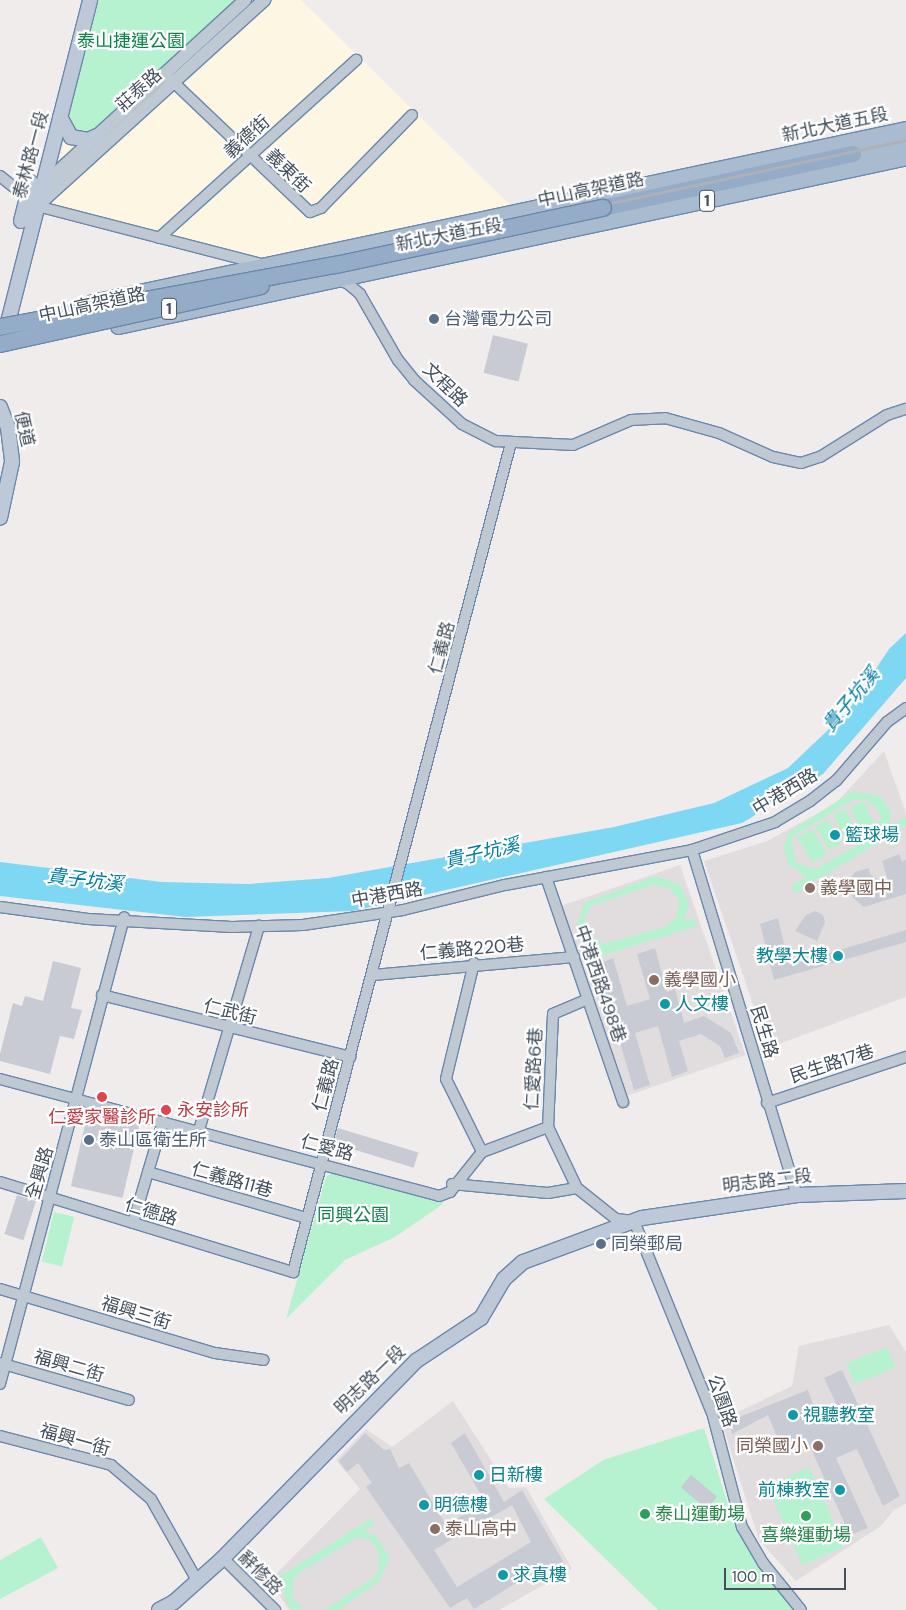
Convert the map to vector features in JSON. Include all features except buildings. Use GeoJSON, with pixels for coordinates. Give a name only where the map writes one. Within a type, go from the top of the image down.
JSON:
{"type":"FeatureCollection","features":[{"type":"Feature","properties":{"kind":"highway","name":"中山高架道路"},"geometry":{"type":"LineString","coordinates":[[0,344],[226,296],[603,208],[853,154]]}},
{"type":"Feature","properties":{"kind":"highway","name":"中山高架道路"},"geometry":{"type":"LineString","coordinates":[[2,324],[332,272]]}},
{"type":"Feature","properties":{"kind":"main road","name":"泰林路一段"},"geometry":{"type":"LineString","coordinates":[[0,350],[2,324],[37,184],[60,117],[90,0]]}},
{"type":"Feature","properties":{"kind":"main road"},"geometry":{"type":"LineString","coordinates":[[60,117],[71,137],[88,140],[97,136]]}},
{"type":"Feature","properties":{"kind":"main road","name":"新北大道五段"},"geometry":{"type":"LineString","coordinates":[[2,324],[152,290],[906,130]]}},
{"type":"Feature","properties":{"kind":"main road","name":"新北大道五段"},"geometry":{"type":"LineString","coordinates":[[853,154],[906,143]]}},
{"type":"Feature","properties":{"kind":"main road","name":"新北大道五段"},"geometry":{"type":"LineString","coordinates":[[0,350],[156,318],[332,272],[538,237],[906,158]]}},
{"type":"Feature","properties":{"kind":"main road","name":"泰林路一段"},"geometry":{"type":"LineString","coordinates":[[21,221],[32,204]]}},
{"type":"Feature","properties":{"kind":"main road"},"geometry":{"type":"LineString","coordinates":[[538,237],[524,221],[526,215],[539,208]]}},
{"type":"Feature","properties":{"kind":"main road"},"geometry":{"type":"LineString","coordinates":[[152,290],[163,302],[162,312],[156,318]]}},
{"type":"Feature","properties":{"kind":"main road","name":"便道"},"geometry":{"type":"LineString","coordinates":[[0,407],[8,428],[12,462],[0,518]]}},
{"type":"Feature","properties":{"kind":"main road","name":"明志路二段"},"geometry":{"type":"LineString","coordinates":[[634,1221],[797,1195],[906,1190]]}},
{"type":"Feature","properties":{"kind":"main road","name":"明志路一段"},"geometry":{"type":"LineString","coordinates":[[159,1610],[198,1582],[223,1558],[416,1360],[481,1318],[498,1287],[516,1267],[541,1253],[634,1221]]}},
{"type":"Feature","properties":{"kind":"street","name":"莊泰路"},"geometry":{"type":"LineString","coordinates":[[32,204],[169,78],[245,0]]}},
{"type":"Feature","properties":{"kind":"street","name":"莊泰路"},"geometry":{"type":"LineString","coordinates":[[37,184],[264,0]]}},
{"type":"Feature","properties":{"kind":"street","name":"義德街"},"geometry":{"type":"LineString","coordinates":[[159,238],[356,60]]}},
{"type":"Feature","properties":{"kind":"street","name":"義東街"},"geometry":{"type":"LineString","coordinates":[[169,78],[306,210],[314,212],[412,114]]}},
{"type":"Feature","properties":{"kind":"street"},"geometry":{"type":"LineString","coordinates":[[0,176],[32,204]]}},
{"type":"Feature","properties":{"kind":"street","name":"文程路"},"geometry":{"type":"LineString","coordinates":[[32,204],[271,266],[332,272],[360,294],[398,360],[452,416],[475,432],[511,443],[573,445],[631,420],[665,418],[719,433],[773,456],[801,463],[820,457],[887,415],[906,409]]}},
{"type":"Feature","properties":{"kind":"street","name":"仁義路"},"geometry":{"type":"LineString","coordinates":[[293,1272],[321,1162],[391,909],[511,443]]}},
{"type":"Feature","properties":{"kind":"street","name":"中港西路"},"geometry":{"type":"LineString","coordinates":[[0,906],[259,926],[303,924],[391,909],[546,877],[692,850],[775,822],[810,801],[836,780],[887,722],[906,708]]}},
{"type":"Feature","properties":{"kind":"street","name":"民生路"},"geometry":{"type":"LineString","coordinates":[[692,850],[767,1103],[797,1195]]}},
{"type":"Feature","properties":{"kind":"street","name":"中港西路498巷"},"geometry":{"type":"LineString","coordinates":[[546,877],[622,1102]]}},
{"type":"Feature","properties":{"kind":"street","name":"全興路"},"geometry":{"type":"LineString","coordinates":[[0,1384],[3,1364],[77,1099],[123,917]]}},
{"type":"Feature","properties":{"kind":"street"},"geometry":{"type":"LineString","coordinates":[[199,1130],[259,926]]}},
{"type":"Feature","properties":{"kind":"street","name":"仁義路220巷"},"geometry":{"type":"LineString","coordinates":[[373,974],[474,963],[574,956]]}},
{"type":"Feature","properties":{"kind":"street"},"geometry":{"type":"LineString","coordinates":[[474,963],[446,1079],[482,1152]]}},
{"type":"Feature","properties":{"kind":"street","name":"仁武街"},"geometry":{"type":"LineString","coordinates":[[102,995],[230,1029],[350,1057]]}},
{"type":"Feature","properties":{"kind":"street","name":"仁愛路6巷"},"geometry":{"type":"LineString","coordinates":[[577,1188],[548,1127],[553,1014],[588,999]]}},
{"type":"Feature","properties":{"kind":"street","name":"民生路17巷"},"geometry":{"type":"LineString","coordinates":[[767,1103],[906,1057]]}},
{"type":"Feature","properties":{"kind":"street","name":"仁愛路"},"geometry":{"type":"LineString","coordinates":[[0,1079],[321,1162],[438,1196],[450,1192],[452,1184]]}},
{"type":"Feature","properties":{"kind":"street"},"geometry":{"type":"LineString","coordinates":[[133,1223],[162,1121]]}},
{"type":"Feature","properties":{"kind":"street"},"geometry":{"type":"LineString","coordinates":[[452,1184],[482,1152],[548,1127]]}},
{"type":"Feature","properties":{"kind":"street","name":"仁義路11巷"},"geometry":{"type":"LineString","coordinates":[[148,1172],[306,1218]]}},
{"type":"Feature","properties":{"kind":"street","name":"仁德路"},"geometry":{"type":"LineString","coordinates":[[0,1182],[293,1272]]}},
{"type":"Feature","properties":{"kind":"street"},"geometry":{"type":"LineString","coordinates":[[452,1184],[548,1193],[577,1188],[616,1219],[634,1221]]}},
{"type":"Feature","properties":{"kind":"street","name":"公園路"},"geometry":{"type":"LineString","coordinates":[[634,1221],[713,1416],[742,1527],[759,1557],[801,1610]]}},
{"type":"Feature","properties":{"kind":"street","name":"福興三街"},"geometry":{"type":"LineString","coordinates":[[0,1289],[215,1353],[264,1360]]}},
{"type":"Feature","properties":{"kind":"street","name":"福興二街"},"geometry":{"type":"LineString","coordinates":[[3,1364],[129,1400]]}},
{"type":"Feature","properties":{"kind":"street","name":"福興一街"},"geometry":{"type":"LineString","coordinates":[[0,1436],[111,1465],[137,1484],[156,1508],[198,1582]]}},
{"type":"Feature","properties":{"kind":"street","name":"辭修路"},"geometry":{"type":"LineString","coordinates":[[223,1558],[275,1610]]}},
{"type":"Feature","properties":{"kind":"shaded area"},"geometry":{"type":"Polygon","coordinates":[[[235,0],[301,0],[513,208],[246,266],[49,216],[67,126],[92,133],[235,0]]]}},
{"type":"Feature","properties":{"kind":"shaded area","name":"義學國中"},"geometry":{"type":"Polygon","coordinates":[[[884,751],[906,813],[906,997],[768,1048],[704,861],[767,841],[835,804],[884,751]]]}},
{"type":"Feature","properties":{"kind":"shaded area","name":"義學國小"},"geometry":{"type":"Polygon","coordinates":[[[680,865],[745,1055],[626,1096],[561,906],[680,865]]]}},
{"type":"Feature","properties":{"kind":"shaded area","name":"同榮國小"},"geometry":{"type":"Polygon","coordinates":[[[889,1325],[906,1352],[906,1504],[894,1510],[881,1526],[796,1581],[759,1540],[721,1420],[792,1386],[799,1346],[889,1325]]]}},
{"type":"Feature","properties":{"kind":"shaded area","name":"泰山高中"},"geometry":{"type":"Polygon","coordinates":[[[453,1401],[509,1488],[526,1487],[572,1569],[499,1610],[289,1610],[270,1580],[360,1489],[336,1460],[366,1429],[392,1447],[453,1401]]]}},
{"type":"Feature","properties":{"kind":"green space","name":"泰山捷運公園"},"geometry":{"type":"Polygon","coordinates":[[[99,0],[235,0],[92,133],[78,137],[68,118],[99,0]]]}},
{"type":"Feature","properties":{"kind":"green space"},"geometry":{"type":"Polygon","coordinates":[[[853,791],[880,796],[890,810],[890,826],[906,816],[906,826],[795,893],[791,885],[806,877],[787,863],[784,847],[789,832],[853,791]],[[865,799],[853,800],[798,833],[791,841],[796,863],[815,869],[872,837],[881,818],[876,807],[865,799]]]}},
{"type":"Feature","properties":{"kind":"green space"},"geometry":{"type":"Polygon","coordinates":[[[863,801],[877,827],[864,835],[850,808],[863,801]]]}},
{"type":"Feature","properties":{"kind":"green space"},"geometry":{"type":"Polygon","coordinates":[[[845,809],[858,835],[847,841],[833,815],[845,809]]]}},
{"type":"Feature","properties":{"kind":"green space"},"geometry":{"type":"Polygon","coordinates":[[[827,819],[842,843],[830,850],[815,826],[827,819]]]}},
{"type":"Feature","properties":{"kind":"green space"},"geometry":{"type":"Polygon","coordinates":[[[812,829],[827,854],[812,863],[797,838],[812,829]]]}},
{"type":"Feature","properties":{"kind":"green space"},"geometry":{"type":"Polygon","coordinates":[[[655,876],[681,885],[689,905],[684,921],[694,918],[697,926],[587,960],[584,951],[593,948],[583,939],[577,924],[584,903],[655,876]],[[653,885],[590,906],[584,920],[588,934],[604,944],[668,926],[677,916],[679,900],[669,888],[653,885]]]}},
{"type":"Feature","properties":{"kind":"green space","name":"同興公園"},"geometry":{"type":"Polygon","coordinates":[[[334,1172],[441,1199],[443,1204],[395,1237],[345,1260],[286,1319],[326,1177],[334,1172]]]}},
{"type":"Feature","properties":{"kind":"green space"},"geometry":{"type":"Polygon","coordinates":[[[54,1212],[74,1217],[62,1267],[42,1261],[54,1212]]]}},
{"type":"Feature","properties":{"kind":"green space"},"geometry":{"type":"Polygon","coordinates":[[[887,1347],[895,1367],[854,1384],[846,1363],[887,1347]]]}},
{"type":"Feature","properties":{"kind":"green space","name":"泰山運動場"},"geometry":{"type":"Polygon","coordinates":[[[704,1428],[736,1530],[793,1610],[658,1610],[544,1499],[603,1460],[704,1428]]]}},
{"type":"Feature","properties":{"kind":"green space","name":"喜樂運動場"},"geometry":{"type":"Polygon","coordinates":[[[809,1467],[844,1546],[802,1565],[767,1486],[809,1467]]]}},
{"type":"Feature","properties":{"kind":"green space"},"geometry":{"type":"Polygon","coordinates":[[[371,1518],[374,1524],[364,1530],[378,1538],[390,1559],[378,1582],[338,1610],[324,1610],[373,1578],[379,1570],[378,1550],[369,1539],[358,1537],[299,1573],[294,1579],[292,1598],[304,1610],[289,1608],[284,1593],[286,1582],[280,1585],[276,1579],[371,1518]]]}},
{"type":"Feature","properties":{"kind":"green space"},"geometry":{"type":"Polygon","coordinates":[[[41,1537],[58,1568],[0,1599],[0,1560],[41,1537]]]}},
{"type":"Feature","properties":{"kind":"water","name":"貴子坑溪"},"geometry":{"type":"Polygon","coordinates":[[[906,633],[906,678],[823,774],[742,823],[353,911],[185,917],[0,896],[0,862],[162,882],[249,884],[328,878],[614,827],[714,803],[788,768],[848,711],[889,649],[906,633]]]}},
{"type":"Feature","properties":{"kind":"railway"},"geometry":{"type":"LineString","coordinates":[[0,334],[906,140]]}},
{"type":"Feature","properties":{"kind":"place","name":"台灣電力公司"},"geometry":{"type":"Point","coordinates":[434,319]}},
{"type":"Feature","properties":{"kind":"place","name":"籃球場"},"geometry":{"type":"Point","coordinates":[835,835]}},
{"type":"Feature","properties":{"kind":"place","name":"義學國中"},"geometry":{"type":"Point","coordinates":[810,888]}},
{"type":"Feature","properties":{"kind":"place","name":"教學大樓"},"geometry":{"type":"Point","coordinates":[838,956]}},
{"type":"Feature","properties":{"kind":"place","name":"義學國小"},"geometry":{"type":"Point","coordinates":[654,980]}},
{"type":"Feature","properties":{"kind":"place","name":"人文樓"},"geometry":{"type":"Point","coordinates":[665,1004]}},
{"type":"Feature","properties":{"kind":"place","name":"仁愛家醫診所"},"geometry":{"type":"Point","coordinates":[102,1097]}},
{"type":"Feature","properties":{"kind":"place","name":"永安診所"},"geometry":{"type":"Point","coordinates":[166,1110]}},
{"type":"Feature","properties":{"kind":"place","name":"泰山區衛生所"},"geometry":{"type":"Point","coordinates":[89,1140]}},
{"type":"Feature","properties":{"kind":"place","name":"同榮郵局"},"geometry":{"type":"Point","coordinates":[601,1244]}},
{"type":"Feature","properties":{"kind":"place","name":"視聽教室"},"geometry":{"type":"Point","coordinates":[793,1415]}},
{"type":"Feature","properties":{"kind":"place","name":"同榮國小"},"geometry":{"type":"Point","coordinates":[818,1446]}},
{"type":"Feature","properties":{"kind":"place","name":"日新樓"},"geometry":{"type":"Point","coordinates":[479,1475]}},
{"type":"Feature","properties":{"kind":"place","name":"前棟教室"},"geometry":{"type":"Point","coordinates":[840,1490]}},
{"type":"Feature","properties":{"kind":"place","name":"明德樓"},"geometry":{"type":"Point","coordinates":[424,1505]}},
{"type":"Feature","properties":{"kind":"place","name":"泰山運動場"},"geometry":{"type":"Point","coordinates":[645,1514]}},
{"type":"Feature","properties":{"kind":"place","name":"喜樂運動場"},"geometry":{"type":"Point","coordinates":[806,1516]}},
{"type":"Feature","properties":{"kind":"place","name":"泰山高中"},"geometry":{"type":"Point","coordinates":[435,1529]}},
{"type":"Feature","properties":{"kind":"place","name":"求真樓"},"geometry":{"type":"Point","coordinates":[503,1575]}}]}
